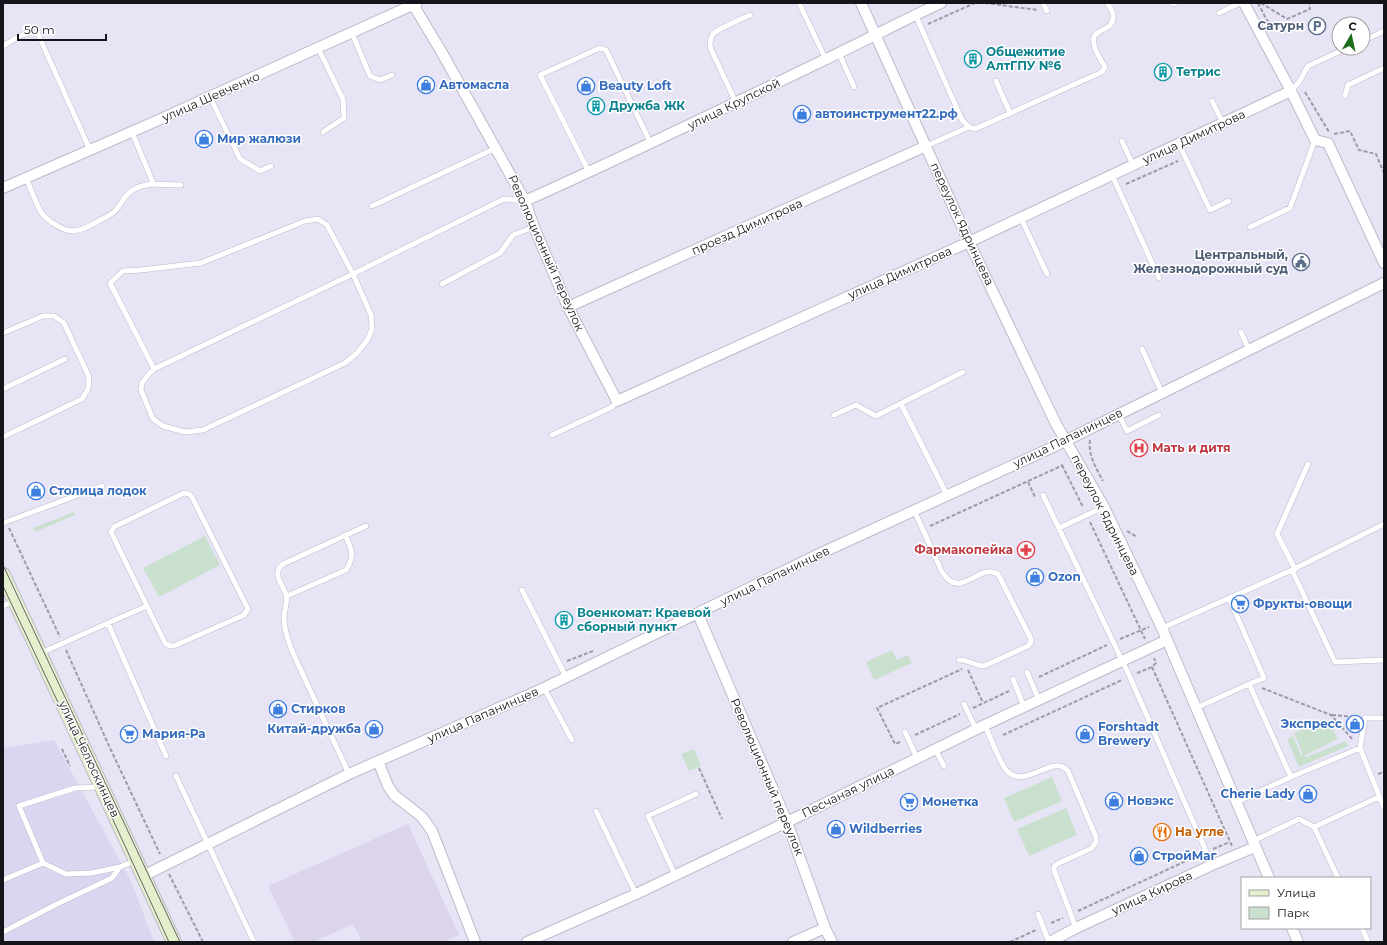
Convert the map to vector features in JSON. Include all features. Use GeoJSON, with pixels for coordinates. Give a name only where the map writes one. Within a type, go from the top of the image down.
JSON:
{"type":"FeatureCollection","features":[{"type":"Feature","properties":{"kind":"main road","name":"улица Челюскинцев"},"geometry":{"type":"LineString","coordinates":[[3,575],[9,603],[40,653],[174,942]]}},
{"type":"Feature","properties":{"kind":"street","name":"переулок Ядринцева"},"geometry":{"type":"LineString","coordinates":[[861,3],[969,242],[1056,424],[1104,507],[1167,640],[1269,877]]}},
{"type":"Feature","properties":{"kind":"street","name":"улица Крупской"},"geometry":{"type":"LineString","coordinates":[[525,201],[651,144],[826,60],[915,14],[941,3]]}},
{"type":"Feature","properties":{"kind":"street"},"geometry":{"type":"LineString","coordinates":[[1244,3],[1291,91],[1315,140],[1328,143],[1381,250],[1384,263]]}},
{"type":"Feature","properties":{"kind":"street","name":"улица Шевченко"},"geometry":{"type":"LineString","coordinates":[[3,188],[132,132],[414,4]]}},
{"type":"Feature","properties":{"kind":"street","name":"Революционный переулок"},"geometry":{"type":"LineString","coordinates":[[414,4],[525,201],[534,227],[568,307],[617,400]]}},
{"type":"Feature","properties":{"kind":"street","name":"улица Димитрова"},"geometry":{"type":"LineString","coordinates":[[617,400],[969,242],[1291,91]]}},
{"type":"Feature","properties":{"kind":"street","name":"проезд Димитрова"},"geometry":{"type":"LineString","coordinates":[[568,307],[926,146]]}},
{"type":"Feature","properties":{"kind":"street","name":"улица Папанинцев"},"geometry":{"type":"LineString","coordinates":[[143,876],[349,774],[544,688],[819,554],[1119,415],[1384,283]]}},
{"type":"Feature","properties":{"kind":"street","name":"Революционный переулок"},"geometry":{"type":"LineString","coordinates":[[698,614],[788,822],[825,928],[832,942]]}},
{"type":"Feature","properties":{"kind":"street","name":"Песчаная улица"},"geometry":{"type":"LineString","coordinates":[[527,942],[636,894],[788,822],[980,727],[1167,640]]}},
{"type":"Feature","properties":{"kind":"street"},"geometry":{"type":"LineString","coordinates":[[378,761],[388,786],[394,795],[422,817],[432,831],[475,942]]}},
{"type":"Feature","properties":{"kind":"street","name":"улица Кирова"},"geometry":{"type":"LineString","coordinates":[[1050,942],[1076,928],[1254,844]]}},
{"type":"Feature","properties":{"kind":"street"},"geometry":{"type":"LineString","coordinates":[[793,942],[825,928]]}},
{"type":"Feature","properties":{"kind":"street"},"geometry":{"type":"LineString","coordinates":[[1292,929],[1298,942]]}},
{"type":"Feature","properties":{"kind":"lane"},"geometry":{"type":"LineString","coordinates":[[799,3],[826,60]]}},
{"type":"Feature","properties":{"kind":"lane"},"geometry":{"type":"LineString","coordinates":[[1043,3],[1047,12]]}},
{"type":"Feature","properties":{"kind":"lane"},"geometry":{"type":"LineString","coordinates":[[915,14],[962,120],[969,127],[976,129],[1102,72],[1105,67],[1095,48],[1094,37],[1097,33],[1108,28],[1112,24],[1113,14],[1107,3]]}},
{"type":"Feature","properties":{"kind":"lane"},"geometry":{"type":"LineString","coordinates":[[1219,13],[1240,3]]}},
{"type":"Feature","properties":{"kind":"lane"},"geometry":{"type":"LineString","coordinates":[[736,103],[711,49],[710,41],[716,32],[750,15]]}},
{"type":"Feature","properties":{"kind":"lane"},"geometry":{"type":"LineString","coordinates":[[1371,37],[1384,31]]}},
{"type":"Feature","properties":{"kind":"lane"},"geometry":{"type":"LineString","coordinates":[[3,46],[26,33],[33,32],[38,34],[90,150]]}},
{"type":"Feature","properties":{"kind":"lane"},"geometry":{"type":"LineString","coordinates":[[352,33],[370,76],[380,80],[392,75]]}},
{"type":"Feature","properties":{"kind":"lane"},"geometry":{"type":"LineString","coordinates":[[318,48],[343,98],[344,118],[323,132]]}},
{"type":"Feature","properties":{"kind":"lane"},"geometry":{"type":"LineString","coordinates":[[589,172],[540,75],[600,48],[606,50],[651,144]]}},
{"type":"Feature","properties":{"kind":"lane"},"geometry":{"type":"LineString","coordinates":[[839,53],[854,86]]}},
{"type":"Feature","properties":{"kind":"lane"},"geometry":{"type":"LineString","coordinates":[[1291,91],[1299,82],[1308,66],[1331,55]]}},
{"type":"Feature","properties":{"kind":"lane"},"geometry":{"type":"LineString","coordinates":[[1345,96],[1348,85],[1384,68]]}},
{"type":"Feature","properties":{"kind":"lane"},"geometry":{"type":"LineString","coordinates":[[996,81],[1010,113]]}},
{"type":"Feature","properties":{"kind":"lane"},"geometry":{"type":"LineString","coordinates":[[210,97],[240,160],[260,171],[271,166]]}},
{"type":"Feature","properties":{"kind":"lane"},"geometry":{"type":"LineString","coordinates":[[1212,101],[1223,123]]}},
{"type":"Feature","properties":{"kind":"lane"},"geometry":{"type":"LineString","coordinates":[[926,146],[969,127]]}},
{"type":"Feature","properties":{"kind":"lane"},"geometry":{"type":"LineString","coordinates":[[132,132],[153,183]]}},
{"type":"Feature","properties":{"kind":"lane"},"geometry":{"type":"LineString","coordinates":[[1250,226],[1290,208],[1315,140]]}},
{"type":"Feature","properties":{"kind":"lane"},"geometry":{"type":"LineString","coordinates":[[1122,141],[1133,165]]}},
{"type":"Feature","properties":{"kind":"lane"},"geometry":{"type":"LineString","coordinates":[[1179,144],[1210,210],[1229,201]]}},
{"type":"Feature","properties":{"kind":"lane"},"geometry":{"type":"LineString","coordinates":[[372,206],[496,148]]}},
{"type":"Feature","properties":{"kind":"lane"},"geometry":{"type":"LineString","coordinates":[[1112,175],[1159,278]]}},
{"type":"Feature","properties":{"kind":"lane"},"geometry":{"type":"LineString","coordinates":[[26,178],[42,214],[50,221],[71,231],[86,228],[115,211],[123,199],[133,190],[145,184],[153,183],[181,185]]}},
{"type":"Feature","properties":{"kind":"lane"},"geometry":{"type":"LineString","coordinates":[[154,369],[110,283],[123,270],[141,270],[201,262],[305,221],[318,219],[326,225],[353,274],[371,314],[372,329],[368,339],[357,353],[345,363],[251,409],[203,430],[185,432],[163,426],[153,419],[141,390],[142,383],[154,369],[353,274],[504,199],[525,201]]}},
{"type":"Feature","properties":{"kind":"lane"},"geometry":{"type":"LineString","coordinates":[[1021,218],[1047,274]]}},
{"type":"Feature","properties":{"kind":"lane"},"geometry":{"type":"LineString","coordinates":[[442,284],[500,253],[513,235],[534,227]]}},
{"type":"Feature","properties":{"kind":"lane"},"geometry":{"type":"LineString","coordinates":[[3,334],[44,316],[54,316],[64,323],[89,377],[88,389],[82,399],[3,437]]}},
{"type":"Feature","properties":{"kind":"lane"},"geometry":{"type":"LineString","coordinates":[[1241,332],[1249,350]]}},
{"type":"Feature","properties":{"kind":"lane"},"geometry":{"type":"LineString","coordinates":[[1142,349],[1162,393]]}},
{"type":"Feature","properties":{"kind":"lane"},"geometry":{"type":"LineString","coordinates":[[3,389],[66,359]]}},
{"type":"Feature","properties":{"kind":"lane"},"geometry":{"type":"LineString","coordinates":[[834,415],[856,405],[876,416],[963,372]]}},
{"type":"Feature","properties":{"kind":"lane"},"geometry":{"type":"LineString","coordinates":[[552,435],[612,407],[617,400]]}},
{"type":"Feature","properties":{"kind":"lane"},"geometry":{"type":"LineString","coordinates":[[901,404],[947,495]]}},
{"type":"Feature","properties":{"kind":"lane"},"geometry":{"type":"LineString","coordinates":[[1119,415],[1127,431],[1159,415]]}},
{"type":"Feature","properties":{"kind":"lane"},"geometry":{"type":"LineString","coordinates":[[1308,464],[1278,534],[1335,662],[1384,660]]}},
{"type":"Feature","properties":{"kind":"lane"},"geometry":{"type":"LineString","coordinates":[[5,523],[102,486]]}},
{"type":"Feature","properties":{"kind":"lane"},"geometry":{"type":"LineString","coordinates":[[184,493],[189,494],[192,497],[247,606],[247,611],[244,615],[172,646],[165,643],[147,606],[112,534],[112,530],[114,527],[184,493]]}},
{"type":"Feature","properties":{"kind":"lane"},"geometry":{"type":"LineString","coordinates":[[1043,495],[1130,677],[1212,865]]}},
{"type":"Feature","properties":{"kind":"lane"},"geometry":{"type":"LineString","coordinates":[[1059,528],[1104,507]]}},
{"type":"Feature","properties":{"kind":"lane"},"geometry":{"type":"LineString","coordinates":[[914,510],[947,580],[953,584],[961,583],[987,572],[995,572],[998,574],[1031,639],[1028,646],[984,666],[977,666],[964,660],[958,660]]}},
{"type":"Feature","properties":{"kind":"lane"},"geometry":{"type":"LineString","coordinates":[[1160,626],[1293,570],[1384,524]]}},
{"type":"Feature","properties":{"kind":"lane"},"geometry":{"type":"LineString","coordinates":[[349,774],[292,651],[285,632],[284,616],[286,596],[278,578],[278,570],[280,566],[366,526]]}},
{"type":"Feature","properties":{"kind":"lane"},"geometry":{"type":"LineString","coordinates":[[286,596],[346,570],[352,556],[351,548],[345,535]]}},
{"type":"Feature","properties":{"kind":"lane"},"geometry":{"type":"LineString","coordinates":[[522,590],[566,677]]}},
{"type":"Feature","properties":{"kind":"lane"},"geometry":{"type":"LineString","coordinates":[[1196,708],[1264,678],[1229,598]]}},
{"type":"Feature","properties":{"kind":"lane"},"geometry":{"type":"LineString","coordinates":[[40,653],[147,606]]}},
{"type":"Feature","properties":{"kind":"lane"},"geometry":{"type":"LineString","coordinates":[[108,623],[166,756]]}},
{"type":"Feature","properties":{"kind":"lane"},"geometry":{"type":"LineString","coordinates":[[1027,672],[1039,700]]}},
{"type":"Feature","properties":{"kind":"lane"},"geometry":{"type":"LineString","coordinates":[[1013,679],[1024,707]]}},
{"type":"Feature","properties":{"kind":"lane"},"geometry":{"type":"LineString","coordinates":[[1250,684],[1291,777]]}},
{"type":"Feature","properties":{"kind":"lane"},"geometry":{"type":"LineString","coordinates":[[544,688],[572,740]]}},
{"type":"Feature","properties":{"kind":"lane"},"geometry":{"type":"LineString","coordinates":[[964,704],[1006,769],[1013,776],[1022,777],[1056,765],[1063,766],[1068,771],[1096,837],[1096,842],[1092,848],[1057,864],[1054,867],[1076,928]]}},
{"type":"Feature","properties":{"kind":"lane"},"geometry":{"type":"LineString","coordinates":[[1384,718],[1365,718],[1360,748],[1384,808]]}},
{"type":"Feature","properties":{"kind":"lane"},"geometry":{"type":"LineString","coordinates":[[905,732],[916,758]]}},
{"type":"Feature","properties":{"kind":"lane"},"geometry":{"type":"LineString","coordinates":[[1236,802],[1360,748]]}},
{"type":"Feature","properties":{"kind":"lane"},"geometry":{"type":"LineString","coordinates":[[935,749],[944,766]]}},
{"type":"Feature","properties":{"kind":"lane"},"geometry":{"type":"LineString","coordinates":[[176,776],[254,942]]}},
{"type":"Feature","properties":{"kind":"lane"},"geometry":{"type":"LineString","coordinates":[[101,785],[98,787],[75,788],[19,806],[43,863],[66,874],[92,873],[120,867],[136,860]]}},
{"type":"Feature","properties":{"kind":"lane"},"geometry":{"type":"LineString","coordinates":[[675,875],[648,816],[696,794]]}},
{"type":"Feature","properties":{"kind":"lane"},"geometry":{"type":"LineString","coordinates":[[1314,827],[1379,797]]}},
{"type":"Feature","properties":{"kind":"lane"},"geometry":{"type":"LineString","coordinates":[[596,811],[636,894]]}},
{"type":"Feature","properties":{"kind":"lane"},"geometry":{"type":"LineString","coordinates":[[1254,844],[1299,818],[1314,827],[1338,877]]}},
{"type":"Feature","properties":{"kind":"lane"},"geometry":{"type":"LineString","coordinates":[[3,880],[43,863]]}},
{"type":"Feature","properties":{"kind":"lane"},"geometry":{"type":"LineString","coordinates":[[3,932],[55,904],[112,878],[120,867]]}},
{"type":"Feature","properties":{"kind":"lane"},"geometry":{"type":"LineString","coordinates":[[1038,914],[1050,942]]}},
{"type":"Feature","properties":{"kind":"lane"},"geometry":{"type":"LineString","coordinates":[[1362,929],[1368,942]]}},
{"type":"Feature","properties":{"kind":"path"},"geometry":{"type":"LineString","coordinates":[[985,3],[1047,12]]}},
{"type":"Feature","properties":{"kind":"path"},"geometry":{"type":"LineString","coordinates":[[1258,3],[1272,30]]}},
{"type":"Feature","properties":{"kind":"path"},"geometry":{"type":"LineString","coordinates":[[1261,3],[1287,19],[1310,9],[1309,3]]}},
{"type":"Feature","properties":{"kind":"path"},"geometry":{"type":"LineString","coordinates":[[1299,82],[1330,135],[1350,131],[1359,150],[1376,154],[1384,173]]}},
{"type":"Feature","properties":{"kind":"path"},"geometry":{"type":"LineString","coordinates":[[1126,187],[1125,184],[1186,158]]}},
{"type":"Feature","properties":{"kind":"path"},"geometry":{"type":"LineString","coordinates":[[922,529],[1065,464]]}},
{"type":"Feature","properties":{"kind":"path"},"geometry":{"type":"LineString","coordinates":[[1062,465],[1141,630]]}},
{"type":"Feature","properties":{"kind":"path"},"geometry":{"type":"LineString","coordinates":[[5,523],[63,643],[160,854]]}},
{"type":"Feature","properties":{"kind":"path"},"geometry":{"type":"LineString","coordinates":[[1126,531],[1137,537]]}},
{"type":"Feature","properties":{"kind":"path"},"geometry":{"type":"LineString","coordinates":[[1031,681],[1141,630],[1160,626]]}},
{"type":"Feature","properties":{"kind":"path"},"geometry":{"type":"LineString","coordinates":[[1003,735],[1152,667],[1156,663]]}},
{"type":"Feature","properties":{"kind":"path"},"geometry":{"type":"LineString","coordinates":[[983,703],[966,667],[878,708],[894,744],[1016,688]]}},
{"type":"Feature","properties":{"kind":"path"},"geometry":{"type":"LineString","coordinates":[[1010,942],[1230,842],[1152,667]]}},
{"type":"Feature","properties":{"kind":"path"},"geometry":{"type":"LineString","coordinates":[[1250,684],[1331,715],[1365,718]]}},
{"type":"Feature","properties":{"kind":"path"},"geometry":{"type":"LineString","coordinates":[[1331,715],[1360,748]]}},
{"type":"Feature","properties":{"kind":"path"},"geometry":{"type":"LineString","coordinates":[[62,749],[70,766]]}},
{"type":"Feature","properties":{"kind":"path"},"geometry":{"type":"LineString","coordinates":[[698,768],[722,819]]}},
{"type":"Feature","properties":{"kind":"path"},"geometry":{"type":"LineString","coordinates":[[169,873],[203,942]]}},
{"type":"Feature","properties":{"kind":"shaded area"},"geometry":{"type":"Polygon","coordinates":[[[54,740],[131,881],[154,942],[3,942],[3,748],[54,740]]]}},
{"type":"Feature","properties":{"kind":"shaded area"},"geometry":{"type":"Polygon","coordinates":[[[408,824],[459,935],[443,942],[362,942],[353,924],[314,942],[295,942],[268,886],[408,824]]]}},
{"type":"Feature","properties":{"kind":"green space"},"geometry":{"type":"Polygon","coordinates":[[[74,512],[75,515],[35,532],[33,528],[74,512]]]}},
{"type":"Feature","properties":{"kind":"green space"},"geometry":{"type":"Polygon","coordinates":[[[205,536],[220,565],[159,597],[143,568],[205,536]]]}},
{"type":"Feature","properties":{"kind":"green space"},"geometry":{"type":"Polygon","coordinates":[[[892,650],[897,660],[908,655],[912,663],[874,680],[866,662],[892,650]]]}},
{"type":"Feature","properties":{"kind":"green space"},"geometry":{"type":"Polygon","coordinates":[[[1322,720],[1330,724],[1338,739],[1304,756],[1307,757],[1346,741],[1348,746],[1299,767],[1287,739],[1293,736],[1301,755],[1303,755],[1294,733],[1322,720]]]}},
{"type":"Feature","properties":{"kind":"green space"},"geometry":{"type":"Polygon","coordinates":[[[694,749],[701,766],[689,771],[681,754],[694,749]]]}},
{"type":"Feature","properties":{"kind":"green space"},"geometry":{"type":"Polygon","coordinates":[[[1052,777],[1062,801],[1014,822],[1004,798],[1052,777]]]}},
{"type":"Feature","properties":{"kind":"green space"},"geometry":{"type":"Polygon","coordinates":[[[1066,808],[1077,835],[1029,856],[1017,829],[1066,808]]]}},
{"type":"Feature","properties":{"kind":"tram line"},"geometry":{"type":"LineString","coordinates":[[3,565],[180,942]]}},
{"type":"Feature","properties":{"kind":"tram line"},"geometry":{"type":"LineString","coordinates":[[3,586],[169,942]]}},
{"type":"Feature","properties":{"kind":"place","name":"Сатурн"},"geometry":{"type":"Point","coordinates":[1317,26]}},
{"type":"Feature","properties":{"kind":"place","name":"Общежитие АлтГПУ №6"},"geometry":{"type":"Point","coordinates":[973,59]}},
{"type":"Feature","properties":{"kind":"place","name":"Тетрис"},"geometry":{"type":"Point","coordinates":[1163,72]}},
{"type":"Feature","properties":{"kind":"place","name":"Автомасла"},"geometry":{"type":"Point","coordinates":[426,85]}},
{"type":"Feature","properties":{"kind":"place","name":"Beauty Loft"},"geometry":{"type":"Point","coordinates":[586,86]}},
{"type":"Feature","properties":{"kind":"place","name":"Дружба ЖК"},"geometry":{"type":"Point","coordinates":[596,106]}},
{"type":"Feature","properties":{"kind":"place","name":"автоинструмент22.рф"},"geometry":{"type":"Point","coordinates":[802,114]}},
{"type":"Feature","properties":{"kind":"place","name":"Мир жалюзи"},"geometry":{"type":"Point","coordinates":[204,139]}},
{"type":"Feature","properties":{"kind":"place","name":"Центральный, Железнодорожный суд"},"geometry":{"type":"Point","coordinates":[1301,262]}},
{"type":"Feature","properties":{"kind":"place","name":"Мать и дитя"},"geometry":{"type":"Point","coordinates":[1139,448]}},
{"type":"Feature","properties":{"kind":"place","name":"Столица лодок"},"geometry":{"type":"Point","coordinates":[36,491]}},
{"type":"Feature","properties":{"kind":"place","name":"Фармакопейка"},"geometry":{"type":"Point","coordinates":[1026,550]}},
{"type":"Feature","properties":{"kind":"place","name":"Ozon"},"geometry":{"type":"Point","coordinates":[1035,577]}},
{"type":"Feature","properties":{"kind":"place","name":"Фрукты-овощи"},"geometry":{"type":"Point","coordinates":[1240,604]}},
{"type":"Feature","properties":{"kind":"place","name":"Военкомат: Краевой сборный пункт"},"geometry":{"type":"Point","coordinates":[564,620]}},
{"type":"Feature","properties":{"kind":"place","name":"Стирков"},"geometry":{"type":"Point","coordinates":[278,709]}},
{"type":"Feature","properties":{"kind":"place","name":"Экспресс"},"geometry":{"type":"Point","coordinates":[1355,724]}},
{"type":"Feature","properties":{"kind":"place","name":"Китай-дружба"},"geometry":{"type":"Point","coordinates":[374,729]}},
{"type":"Feature","properties":{"kind":"place","name":"Мария-Ра"},"geometry":{"type":"Point","coordinates":[129,734]}},
{"type":"Feature","properties":{"kind":"place","name":"Forshtadt Brewery"},"geometry":{"type":"Point","coordinates":[1085,734]}},
{"type":"Feature","properties":{"kind":"place","name":"Cherie Lady"},"geometry":{"type":"Point","coordinates":[1308,794]}},
{"type":"Feature","properties":{"kind":"place","name":"Новэкс"},"geometry":{"type":"Point","coordinates":[1114,801]}},
{"type":"Feature","properties":{"kind":"place","name":"Монетка"},"geometry":{"type":"Point","coordinates":[909,802]}},
{"type":"Feature","properties":{"kind":"place","name":"Wildberries"},"geometry":{"type":"Point","coordinates":[836,829]}},
{"type":"Feature","properties":{"kind":"place","name":"На угле"},"geometry":{"type":"Point","coordinates":[1162,832]}},
{"type":"Feature","properties":{"kind":"place","name":"СтройМаг"},"geometry":{"type":"Point","coordinates":[1139,856]}}]}
